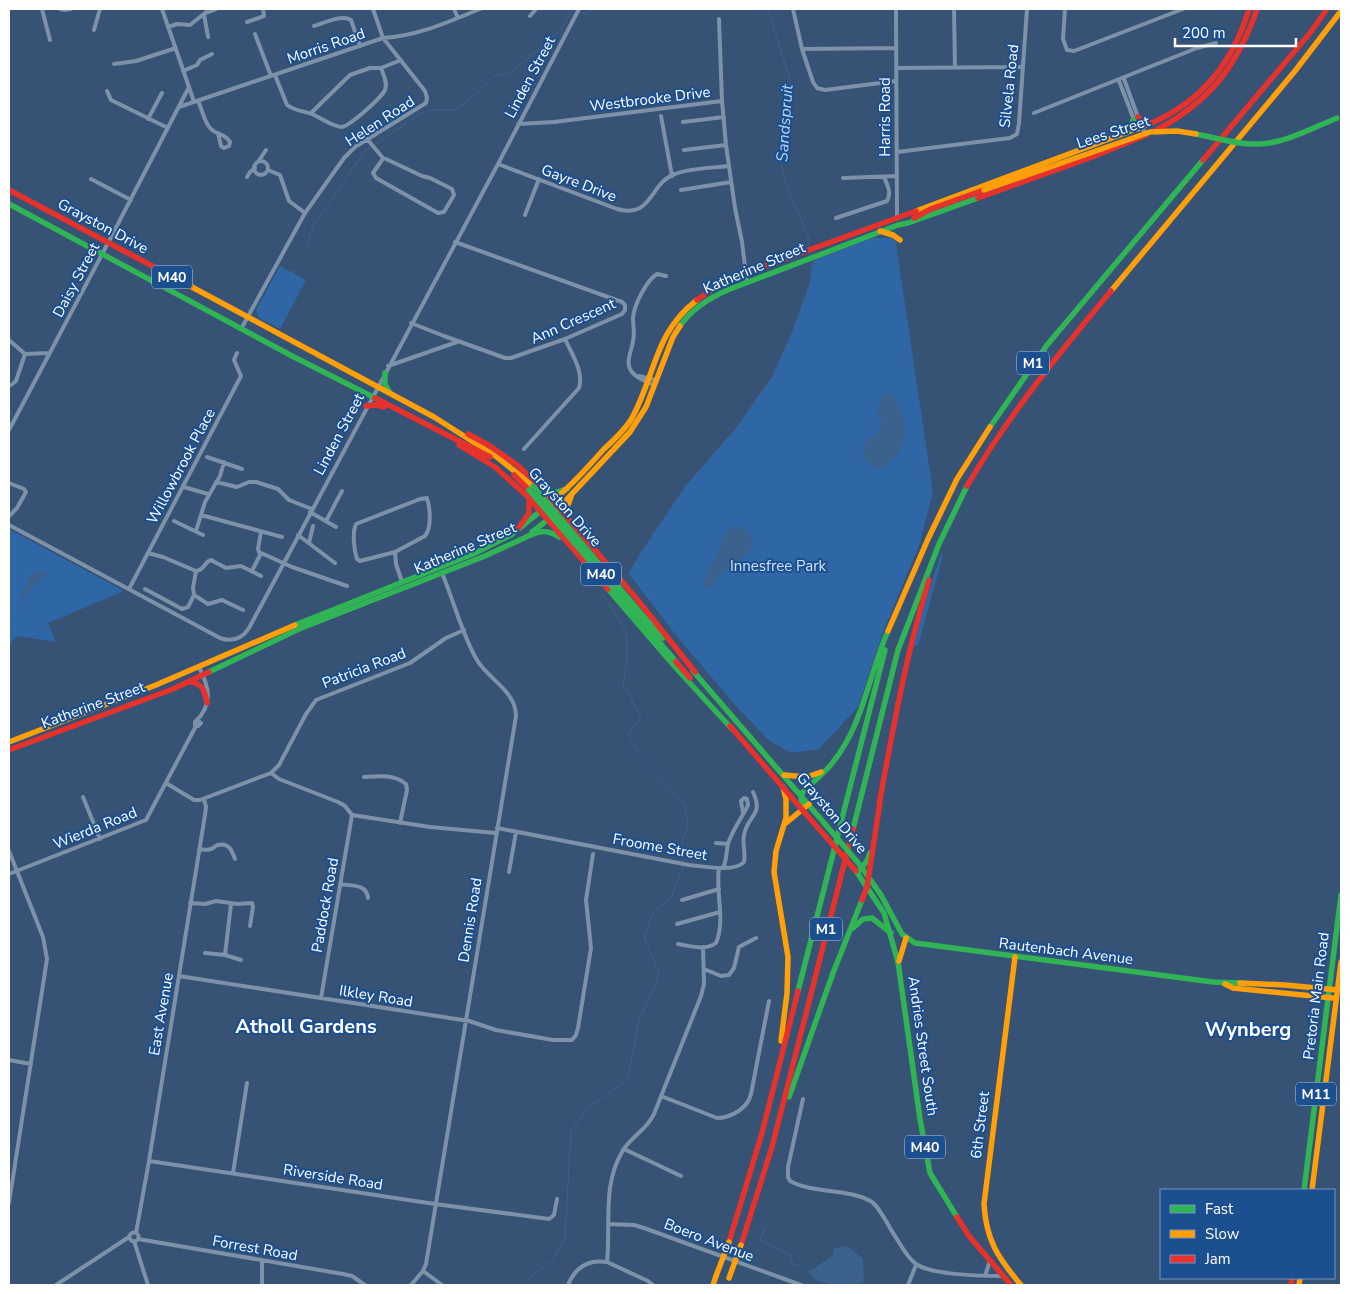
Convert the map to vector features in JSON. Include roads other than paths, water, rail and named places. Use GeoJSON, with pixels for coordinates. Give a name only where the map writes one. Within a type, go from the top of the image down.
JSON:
{"type":"FeatureCollection","features":[{"type":"Feature","properties":{"kind":"main road","name":"Katherine Street"},"geometry":{"type":"LineString","coordinates":[[9,750],[189,682],[299,629],[500,550],[520,540],[548,520],[634,427],[646,407],[669,344],[677,329],[684,320],[707,300],[747,282],[805,260],[819,251],[896,217],[1140,129],[1173,113],[1194,98],[1215,76],[1238,43],[1249,9]]}},
{"type":"Feature","properties":{"kind":"main road","name":"Katherine Street"},"geometry":{"type":"LineString","coordinates":[[9,743],[199,667],[270,635],[483,550],[503,539],[517,530],[567,489],[627,424],[636,408],[661,343],[678,316],[695,301],[710,291],[746,274],[805,252],[819,251],[964,204],[1145,136],[1181,117],[1212,92],[1236,58],[1257,9]]}},
{"type":"Feature","properties":{"kind":"main road","name":"M1"},"geometry":{"type":"LineString","coordinates":[[713,1285],[746,1191],[773,1093],[865,724],[893,622],[928,539],[958,479],[1032,365],[1136,238],[1310,33],[1327,9]]}},
{"type":"Feature","properties":{"kind":"main road","name":"M1"},"geometry":{"type":"LineString","coordinates":[[727,1285],[772,1146],[898,650],[939,544],[968,485],[1027,394],[1133,262],[1294,71],[1341,11]]}},
{"type":"Feature","properties":{"kind":"main road","name":"Lees Street"},"geometry":{"type":"LineString","coordinates":[[898,225],[931,209],[1150,132],[1174,130],[1248,143],[1265,143],[1282,140],[1339,117]]}},
{"type":"Feature","properties":{"kind":"main road"},"geometry":{"type":"LineString","coordinates":[[1118,137],[1130,129],[1136,119],[1146,123],[1153,122]]}},
{"type":"Feature","properties":{"kind":"main road","name":"Grayston Drive"},"geometry":{"type":"LineString","coordinates":[[9,190],[434,417],[505,468],[529,490],[856,872],[879,904],[891,933]]}},
{"type":"Feature","properties":{"kind":"main road","name":"Grayston Drive"},"geometry":{"type":"LineString","coordinates":[[9,204],[371,398],[449,438],[478,448],[513,469],[533,486],[650,624],[695,672],[861,866],[906,938]]}},
{"type":"Feature","properties":{"kind":"main road"},"geometry":{"type":"LineString","coordinates":[[880,231],[893,235],[900,240]]}},
{"type":"Feature","properties":{"kind":"main road"},"geometry":{"type":"LineString","coordinates":[[385,373],[385,384],[390,394]]}},
{"type":"Feature","properties":{"kind":"main road"},"geometry":{"type":"LineString","coordinates":[[366,406],[382,406],[416,420]]}},
{"type":"Feature","properties":{"kind":"main road"},"geometry":{"type":"LineString","coordinates":[[434,417],[490,446],[518,465],[540,486],[636,598],[695,672]]}},
{"type":"Feature","properties":{"kind":"main road"},"geometry":{"type":"LineString","coordinates":[[449,438],[495,467],[527,496],[676,668],[732,729]]}},
{"type":"Feature","properties":{"kind":"main road"},"geometry":{"type":"LineString","coordinates":[[540,486],[551,492],[560,492],[567,489]]}},
{"type":"Feature","properties":{"kind":"main road"},"geometry":{"type":"LineString","coordinates":[[517,530],[530,513],[531,508],[527,496]]}},
{"type":"Feature","properties":{"kind":"main road"},"geometry":{"type":"LineString","coordinates":[[569,521],[566,510],[571,496]]}},
{"type":"Feature","properties":{"kind":"main road"},"geometry":{"type":"LineString","coordinates":[[520,540],[539,531],[550,531],[559,537],[588,566]]}},
{"type":"Feature","properties":{"kind":"main road"},"geometry":{"type":"LineString","coordinates":[[856,872],[869,858],[872,848],[903,675],[915,625],[939,544]]}},
{"type":"Feature","properties":{"kind":"main road"},"geometry":{"type":"LineString","coordinates":[[802,810],[801,795],[833,763],[845,745],[856,722],[879,652],[893,622]]}},
{"type":"Feature","properties":{"kind":"main road"},"geometry":{"type":"LineString","coordinates":[[189,682],[201,685],[207,703]]}},
{"type":"Feature","properties":{"kind":"main road"},"geometry":{"type":"LineString","coordinates":[[784,775],[813,776],[827,766],[845,745]]}},
{"type":"Feature","properties":{"kind":"main road"},"geometry":{"type":"LineString","coordinates":[[773,1093],[788,990],[787,948],[774,871],[776,852],[786,823],[787,804],[783,788]]}},
{"type":"Feature","properties":{"kind":"main road"},"geometry":{"type":"LineString","coordinates":[[772,1146],[830,981],[867,887],[880,802]]}},
{"type":"Feature","properties":{"kind":"main road"},"geometry":{"type":"LineString","coordinates":[[786,823],[809,804]]}},
{"type":"Feature","properties":{"kind":"main road","name":"Pretoria Main Road"},"geometry":{"type":"LineString","coordinates":[[1304,1189],[1341,895]]}},
{"type":"Feature","properties":{"kind":"main road"},"geometry":{"type":"LineString","coordinates":[[848,934],[859,921],[870,917],[879,920],[891,933]]}},
{"type":"Feature","properties":{"kind":"main road","name":"Andries Street South"},"geometry":{"type":"LineString","coordinates":[[891,933],[898,962],[920,1119],[930,1173],[963,1227],[1011,1285]]}},
{"type":"Feature","properties":{"kind":"main road"},"geometry":{"type":"LineString","coordinates":[[898,962],[906,938]]}},
{"type":"Feature","properties":{"kind":"main road","name":"Rautenbach Avenue"},"geometry":{"type":"LineString","coordinates":[[906,938],[926,946],[1223,983],[1233,988],[1271,988]]}},
{"type":"Feature","properties":{"kind":"main road","name":"6th Street"},"geometry":{"type":"LineString","coordinates":[[1015,957],[984,1188],[983,1208],[985,1228],[990,1245],[1001,1262],[1021,1285]]}},
{"type":"Feature","properties":{"kind":"main road","name":"Pretoria Main Road"},"geometry":{"type":"LineString","coordinates":[[1312,1189],[1339,999],[1341,962]]}},
{"type":"Feature","properties":{"kind":"main road"},"geometry":{"type":"LineString","coordinates":[[1271,988],[1340,990]]}},
{"type":"Feature","properties":{"kind":"main road"},"geometry":{"type":"LineString","coordinates":[[1271,988],[1339,999]]}},
{"type":"Feature","properties":{"kind":"street"},"geometry":{"type":"LineString","coordinates":[[42,9],[50,40]]}},
{"type":"Feature","properties":{"kind":"street"},"geometry":{"type":"LineString","coordinates":[[60,9],[71,9]]}},
{"type":"Feature","properties":{"kind":"street"},"geometry":{"type":"LineString","coordinates":[[94,30],[100,9]]}},
{"type":"Feature","properties":{"kind":"street"},"geometry":{"type":"LineString","coordinates":[[162,9],[189,87],[209,126],[218,133]]}},
{"type":"Feature","properties":{"kind":"street"},"geometry":{"type":"LineString","coordinates":[[168,26],[177,24],[190,25],[204,14],[216,9]]}},
{"type":"Feature","properties":{"kind":"street"},"geometry":{"type":"LineString","coordinates":[[248,22],[264,16],[262,9]]}},
{"type":"Feature","properties":{"kind":"street","name":"Helen Road"},"geometry":{"type":"LineString","coordinates":[[241,329],[305,213],[344,158],[351,150],[426,103],[426,91],[383,38],[373,9]]}},
{"type":"Feature","properties":{"kind":"street"},"geometry":{"type":"LineString","coordinates":[[454,9],[458,18]]}},
{"type":"Feature","properties":{"kind":"street","name":"Morris Road"},"geometry":{"type":"LineString","coordinates":[[180,107],[383,38],[417,34],[480,9]]}},
{"type":"Feature","properties":{"kind":"street"},"geometry":{"type":"LineString","coordinates":[[530,16],[536,9]]}},
{"type":"Feature","properties":{"kind":"street","name":"Linden Street"},"geometry":{"type":"LineString","coordinates":[[9,525],[220,638],[233,640],[240,638],[245,633],[498,164],[579,9]]}},
{"type":"Feature","properties":{"kind":"street"},"geometry":{"type":"LineString","coordinates":[[793,9],[802,49],[813,82],[817,88],[825,90],[896,82]]}},
{"type":"Feature","properties":{"kind":"street","name":"Harris Road"},"geometry":{"type":"LineString","coordinates":[[896,9],[896,217],[898,225]]}},
{"type":"Feature","properties":{"kind":"street"},"geometry":{"type":"LineString","coordinates":[[954,9],[955,68]]}},
{"type":"Feature","properties":{"kind":"street","name":"Silvela Road"},"geometry":{"type":"LineString","coordinates":[[897,152],[993,141],[1015,136],[1018,132],[1019,123],[1028,9]]}},
{"type":"Feature","properties":{"kind":"street"},"geometry":{"type":"LineString","coordinates":[[1065,9],[1063,44],[1070,51],[1182,9]]}},
{"type":"Feature","properties":{"kind":"street"},"geometry":{"type":"LineString","coordinates":[[204,14],[208,37]]}},
{"type":"Feature","properties":{"kind":"street"},"geometry":{"type":"LineString","coordinates":[[314,26],[343,17],[348,18],[360,46]]}},
{"type":"Feature","properties":{"kind":"street"},"geometry":{"type":"LineString","coordinates":[[719,19],[722,101]]}},
{"type":"Feature","properties":{"kind":"street"},"geometry":{"type":"LineString","coordinates":[[255,34],[287,105],[295,110],[311,113],[338,126],[348,125],[384,91],[386,84],[382,68]]}},
{"type":"Feature","properties":{"kind":"street"},"geometry":{"type":"LineString","coordinates":[[1034,113],[1119,81],[1197,48],[1216,43]]}},
{"type":"Feature","properties":{"kind":"street"},"geometry":{"type":"LineString","coordinates":[[114,64],[136,61],[176,48]]}},
{"type":"Feature","properties":{"kind":"street"},"geometry":{"type":"LineString","coordinates":[[802,49],[896,48]]}},
{"type":"Feature","properties":{"kind":"street"},"geometry":{"type":"LineString","coordinates":[[183,71],[197,65],[200,60],[212,54]]}},
{"type":"Feature","properties":{"kind":"street"},"geometry":{"type":"LineString","coordinates":[[311,113],[350,74],[370,68],[382,68],[401,60]]}},
{"type":"Feature","properties":{"kind":"street"},"geometry":{"type":"LineString","coordinates":[[896,68],[1023,67]]}},
{"type":"Feature","properties":{"kind":"street"},"geometry":{"type":"LineString","coordinates":[[1124,79],[1136,119]]}},
{"type":"Feature","properties":{"kind":"street"},"geometry":{"type":"LineString","coordinates":[[1119,81],[1140,129],[1145,136]]}},
{"type":"Feature","properties":{"kind":"street","name":"Daisy Street"},"geometry":{"type":"LineString","coordinates":[[9,430],[189,87]]}},
{"type":"Feature","properties":{"kind":"street"},"geometry":{"type":"LineString","coordinates":[[107,91],[112,100],[168,128]]}},
{"type":"Feature","properties":{"kind":"street"},"geometry":{"type":"LineString","coordinates":[[148,118],[162,94]]}},
{"type":"Feature","properties":{"kind":"street","name":"Westbrooke Drive"},"geometry":{"type":"LineString","coordinates":[[518,124],[547,123],[722,101],[731,182],[747,282]]}},
{"type":"Feature","properties":{"kind":"street"},"geometry":{"type":"LineString","coordinates":[[661,116],[672,176]]}},
{"type":"Feature","properties":{"kind":"street"},"geometry":{"type":"LineString","coordinates":[[682,122],[724,117]]}},
{"type":"Feature","properties":{"kind":"street"},"geometry":{"type":"LineString","coordinates":[[368,141],[384,159],[452,189],[454,195],[444,212],[438,213],[376,178],[373,173],[384,159]]}},
{"type":"Feature","properties":{"kind":"street"},"geometry":{"type":"LineString","coordinates":[[684,150],[726,145]]}},
{"type":"Feature","properties":{"kind":"street"},"geometry":{"type":"LineString","coordinates":[[247,177],[266,150]]}},
{"type":"Feature","properties":{"kind":"street"},"geometry":{"type":"LineString","coordinates":[[258,162],[266,163],[268,170]]}},
{"type":"Feature","properties":{"kind":"street","name":"Gayre Drive"},"geometry":{"type":"LineString","coordinates":[[498,164],[617,209],[628,211],[637,210],[644,206],[660,184],[672,176],[686,172],[729,166]]}},
{"type":"Feature","properties":{"kind":"street"},"geometry":{"type":"LineString","coordinates":[[255,168],[261,174],[268,170]]}},
{"type":"Feature","properties":{"kind":"street"},"geometry":{"type":"LineString","coordinates":[[268,170],[280,175],[289,201],[305,213]]}},
{"type":"Feature","properties":{"kind":"street"},"geometry":{"type":"LineString","coordinates":[[836,218],[887,201],[889,189],[884,176]]}},
{"type":"Feature","properties":{"kind":"street"},"geometry":{"type":"LineString","coordinates":[[843,178],[897,176]]}},
{"type":"Feature","properties":{"kind":"street"},"geometry":{"type":"LineString","coordinates":[[90,179],[131,200]]}},
{"type":"Feature","properties":{"kind":"street"},"geometry":{"type":"LineString","coordinates":[[525,215],[539,179]]}},
{"type":"Feature","properties":{"kind":"street"},"geometry":{"type":"LineString","coordinates":[[681,190],[731,182]]}},
{"type":"Feature","properties":{"kind":"street","name":"Ann Crescent"},"geometry":{"type":"LineString","coordinates":[[411,323],[504,358],[510,358],[565,339],[622,314],[626,309],[624,303],[455,242]]}},
{"type":"Feature","properties":{"kind":"street"},"geometry":{"type":"LineString","coordinates":[[655,382],[637,376],[632,372],[629,365],[634,340],[634,314],[643,292],[652,278],[657,274],[666,276]]}},
{"type":"Feature","properties":{"kind":"street"},"geometry":{"type":"LineString","coordinates":[[444,336],[445,346]]}},
{"type":"Feature","properties":{"kind":"street"},"geometry":{"type":"LineString","coordinates":[[524,449],[579,388],[580,377],[578,368],[565,339]]}},
{"type":"Feature","properties":{"kind":"street"},"geometry":{"type":"LineString","coordinates":[[9,340],[25,354],[49,353]]}},
{"type":"Feature","properties":{"kind":"street"},"geometry":{"type":"LineString","coordinates":[[388,366],[458,341]]}},
{"type":"Feature","properties":{"kind":"street","name":"Willowbrook Place"},"geometry":{"type":"LineString","coordinates":[[129,589],[241,376],[234,360],[237,353]]}},
{"type":"Feature","properties":{"kind":"street"},"geometry":{"type":"LineString","coordinates":[[9,385],[16,381],[25,354]]}},
{"type":"Feature","properties":{"kind":"street"},"geometry":{"type":"LineString","coordinates":[[207,457],[242,469]]}},
{"type":"Feature","properties":{"kind":"street"},"geometry":{"type":"LineString","coordinates":[[196,531],[208,494],[221,473],[224,462]]}},
{"type":"Feature","properties":{"kind":"street"},"geometry":{"type":"LineString","coordinates":[[216,482],[237,487],[250,482],[256,482],[274,488],[287,498],[311,510],[336,527]]}},
{"type":"Feature","properties":{"kind":"street"},"geometry":{"type":"LineString","coordinates":[[9,483],[24,489],[26,492],[9,516]]}},
{"type":"Feature","properties":{"kind":"street"},"geometry":{"type":"LineString","coordinates":[[184,487],[208,494]]}},
{"type":"Feature","properties":{"kind":"street"},"geometry":{"type":"LineString","coordinates":[[326,521],[342,491]]}},
{"type":"Feature","properties":{"kind":"street"},"geometry":{"type":"LineString","coordinates":[[420,499],[427,499],[428,532],[424,537],[395,552],[358,560],[355,552],[356,524],[420,499]]}},
{"type":"Feature","properties":{"kind":"street"},"geometry":{"type":"LineString","coordinates":[[201,515],[282,537]]}},
{"type":"Feature","properties":{"kind":"street"},"geometry":{"type":"LineString","coordinates":[[174,521],[203,535]]}},
{"type":"Feature","properties":{"kind":"street"},"geometry":{"type":"LineString","coordinates":[[309,542],[312,526]]}},
{"type":"Feature","properties":{"kind":"street"},"geometry":{"type":"LineString","coordinates":[[261,532],[258,549],[261,553],[292,567],[347,586]]}},
{"type":"Feature","properties":{"kind":"street"},"geometry":{"type":"LineString","coordinates":[[298,535],[335,564]]}},
{"type":"Feature","properties":{"kind":"street"},"geometry":{"type":"LineString","coordinates":[[395,552],[396,564],[402,582]]}},
{"type":"Feature","properties":{"kind":"street"},"geometry":{"type":"LineString","coordinates":[[148,553],[163,557],[196,571],[202,570],[210,560],[230,569],[239,566],[261,576]]}},
{"type":"Feature","properties":{"kind":"street"},"geometry":{"type":"LineString","coordinates":[[252,571],[261,553]]}},
{"type":"Feature","properties":{"kind":"street"},"geometry":{"type":"LineString","coordinates":[[145,589],[182,609],[188,607],[194,595],[193,588],[196,571]]}},
{"type":"Feature","properties":{"kind":"street","name":"Dennis Road"},"geometry":{"type":"LineString","coordinates":[[423,1271],[515,722],[515,708],[511,698],[477,661],[442,573]]}},
{"type":"Feature","properties":{"kind":"street"},"geometry":{"type":"LineString","coordinates":[[194,595],[208,604],[222,600],[243,610]]}},
{"type":"Feature","properties":{"kind":"street","name":"Patricia Road"},"geometry":{"type":"LineString","coordinates":[[272,773],[279,765],[306,714],[316,700],[410,663],[446,638],[464,630]]}},
{"type":"Feature","properties":{"kind":"street"},"geometry":{"type":"LineString","coordinates":[[199,667],[208,689],[207,703]]}},
{"type":"Feature","properties":{"kind":"street","name":"Wierda Road"},"geometry":{"type":"LineString","coordinates":[[9,874],[146,820],[196,726],[200,725],[199,721],[207,703]]}},
{"type":"Feature","properties":{"kind":"street"},"geometry":{"type":"LineString","coordinates":[[166,783],[194,800],[204,799],[272,773],[279,779],[342,804],[352,815],[400,823],[496,833]]}},
{"type":"Feature","properties":{"kind":"street"},"geometry":{"type":"LineString","coordinates":[[364,777],[384,776],[400,779],[406,784],[407,790],[400,823]]}},
{"type":"Feature","properties":{"kind":"street","name":"Froome Street"},"geometry":{"type":"LineString","coordinates":[[497,828],[664,861],[721,868],[737,867],[744,862],[744,833],[758,805],[753,792]]}},
{"type":"Feature","properties":{"kind":"street"},"geometry":{"type":"LineString","coordinates":[[83,797],[100,839]]}},
{"type":"Feature","properties":{"kind":"street","name":"East Avenue"},"geometry":{"type":"LineString","coordinates":[[136,1233],[150,1161],[206,810],[204,799]]}},
{"type":"Feature","properties":{"kind":"street"},"geometry":{"type":"LineString","coordinates":[[678,944],[704,947],[711,946],[717,942],[721,868],[726,862],[728,844],[743,813]]}},
{"type":"Feature","properties":{"kind":"street","name":"Paddock Road"},"geometry":{"type":"LineString","coordinates":[[321,998],[352,815]]}},
{"type":"Feature","properties":{"kind":"street"},"geometry":{"type":"LineString","coordinates":[[509,872],[516,832]]}},
{"type":"Feature","properties":{"kind":"street"},"geometry":{"type":"LineString","coordinates":[[716,843],[728,844]]}},
{"type":"Feature","properties":{"kind":"street"},"geometry":{"type":"LineString","coordinates":[[199,849],[210,850],[219,844],[223,844],[230,846],[235,859]]}},
{"type":"Feature","properties":{"kind":"street"},"geometry":{"type":"LineString","coordinates":[[9,851],[47,950],[47,966],[9,1203]]}},
{"type":"Feature","properties":{"kind":"street","name":"Ilkley Road"},"geometry":{"type":"LineString","coordinates":[[179,976],[465,1021],[496,1030],[568,1041],[574,1039],[577,1032],[590,953],[586,895],[593,854]]}},
{"type":"Feature","properties":{"kind":"street"},"geometry":{"type":"LineString","coordinates":[[340,884],[364,889],[367,892],[368,898]]}},
{"type":"Feature","properties":{"kind":"street"},"geometry":{"type":"LineString","coordinates":[[682,900],[719,889]]}},
{"type":"Feature","properties":{"kind":"street"},"geometry":{"type":"LineString","coordinates":[[190,903],[205,904],[216,901],[232,904],[252,903],[250,926]]}},
{"type":"Feature","properties":{"kind":"street"},"geometry":{"type":"LineString","coordinates":[[224,955],[232,904]]}},
{"type":"Feature","properties":{"kind":"street"},"geometry":{"type":"LineString","coordinates":[[677,924],[720,912]]}},
{"type":"Feature","properties":{"kind":"street"},"geometry":{"type":"LineString","coordinates":[[704,969],[721,976],[729,975],[734,968],[739,947],[756,938]]}},
{"type":"Feature","properties":{"kind":"street"},"geometry":{"type":"LineString","coordinates":[[607,1262],[612,1172],[624,1149],[650,1122],[661,1096],[701,996],[704,984],[704,947]]}},
{"type":"Feature","properties":{"kind":"street"},"geometry":{"type":"LineString","coordinates":[[205,952],[241,960]]}},
{"type":"Feature","properties":{"kind":"street"},"geometry":{"type":"LineString","coordinates":[[661,1096],[717,1118],[724,1117],[744,1107],[750,1098],[768,1000]]}},
{"type":"Feature","properties":{"kind":"street"},"geometry":{"type":"LineString","coordinates":[[9,1060],[31,1064]]}},
{"type":"Feature","properties":{"kind":"street"},"geometry":{"type":"LineString","coordinates":[[233,1173],[247,1083]]}},
{"type":"Feature","properties":{"kind":"street"},"geometry":{"type":"LineString","coordinates":[[803,1099],[788,1167],[789,1179],[798,1184],[858,1197],[873,1203],[903,1249],[916,1265],[930,1270],[1003,1276]]}},
{"type":"Feature","properties":{"kind":"street"},"geometry":{"type":"LineString","coordinates":[[624,1149],[681,1176]]}},
{"type":"Feature","properties":{"kind":"street","name":"Riverside Road"},"geometry":{"type":"LineString","coordinates":[[150,1161],[435,1204],[551,1219],[554,1215],[556,1198]]}},
{"type":"Feature","properties":{"kind":"street","name":"Boero Avenue"},"geometry":{"type":"LineString","coordinates":[[609,1224],[634,1225],[644,1228],[801,1285]]}},
{"type":"Feature","properties":{"kind":"street"},"geometry":{"type":"LineString","coordinates":[[56,1285],[129,1237],[131,1233],[136,1233],[138,1236],[136,1240],[148,1285]]}},
{"type":"Feature","properties":{"kind":"street"},"geometry":{"type":"LineString","coordinates":[[129,1237],[131,1240],[136,1240]]}},
{"type":"Feature","properties":{"kind":"street","name":"Forrest Road"},"geometry":{"type":"LineString","coordinates":[[136,1240],[350,1275],[365,1285]]}},
{"type":"Feature","properties":{"kind":"street"},"geometry":{"type":"LineString","coordinates":[[262,1260],[262,1285]]}},
{"type":"Feature","properties":{"kind":"street"},"geometry":{"type":"LineString","coordinates":[[985,1276],[990,1261]]}},
{"type":"Feature","properties":{"kind":"street"},"geometry":{"type":"LineString","coordinates":[[568,1285],[572,1275],[578,1269],[593,1263],[607,1262],[648,1281],[652,1285]]}},
{"type":"Feature","properties":{"kind":"street"},"geometry":{"type":"LineString","coordinates":[[908,1285],[916,1265]]}},
{"type":"Feature","properties":{"kind":"street"},"geometry":{"type":"LineString","coordinates":[[411,1285],[423,1271],[442,1285]]}},
{"type":"Feature","properties":{"kind":"waterway"},"geometry":{"type":"LineString","coordinates":[[374,145],[417,116],[431,110],[455,110],[468,101],[496,75],[503,75],[514,70],[560,31],[573,9]]}},
{"type":"Feature","properties":{"kind":"waterway"},"geometry":{"type":"LineString","coordinates":[[582,13],[586,14],[593,9]]}},
{"type":"Feature","properties":{"kind":"waterway","name":"Sandspruit"},"geometry":{"type":"LineString","coordinates":[[768,9],[790,80],[787,125],[780,157],[786,185],[808,235],[810,247]]}},
{"type":"Feature","properties":{"kind":"waterway"},"geometry":{"type":"LineString","coordinates":[[307,246],[313,226],[365,151],[371,147]]}},
{"type":"Feature","properties":{"kind":"waterway"},"geometry":{"type":"LineString","coordinates":[[628,575],[685,487],[737,427],[772,377],[792,333],[810,283],[812,261]]}},
{"type":"Feature","properties":{"kind":"waterway"},"geometry":{"type":"LineString","coordinates":[[262,318],[274,301],[278,289],[294,270]]}},
{"type":"Feature","properties":{"kind":"waterway"},"geometry":{"type":"LineString","coordinates":[[602,593],[626,631],[627,660],[623,684],[641,717],[628,733],[638,753],[685,805],[688,824],[681,847],[683,862]]}},
{"type":"Feature","properties":{"kind":"waterway"},"geometry":{"type":"LineString","coordinates":[[9,622],[21,607],[22,601]]}},
{"type":"Feature","properties":{"kind":"waterway"},"geometry":{"type":"LineString","coordinates":[[524,1285],[532,1276],[553,1260],[565,1238],[571,1131],[586,1110],[628,1079],[639,1020],[653,991],[659,973],[644,937],[653,913],[672,896],[683,866]]}},
{"type":"Feature","properties":{"kind":"waterway"},"geometry":{"type":"LineString","coordinates":[[757,1226],[765,1229],[760,1240],[789,1254],[793,1264],[800,1266]]}},
{"type":"Feature","properties":{"kind":"waterway"},"geometry":{"type":"LineString","coordinates":[[861,1282],[865,1285]]}},
{"type":"Feature","properties":{"kind":"district","name":"Atholl Gardens"},"geometry":{"type":"Point","coordinates":[306,1026]}},
{"type":"Feature","properties":{"kind":"district","name":"Wynberg"},"geometry":{"type":"Point","coordinates":[1248,1029]}},
{"type":"Feature","properties":{"kind":"park label","name":"Innesfree Park"},"geometry":{"type":"Point","coordinates":[778,566]}}]}
